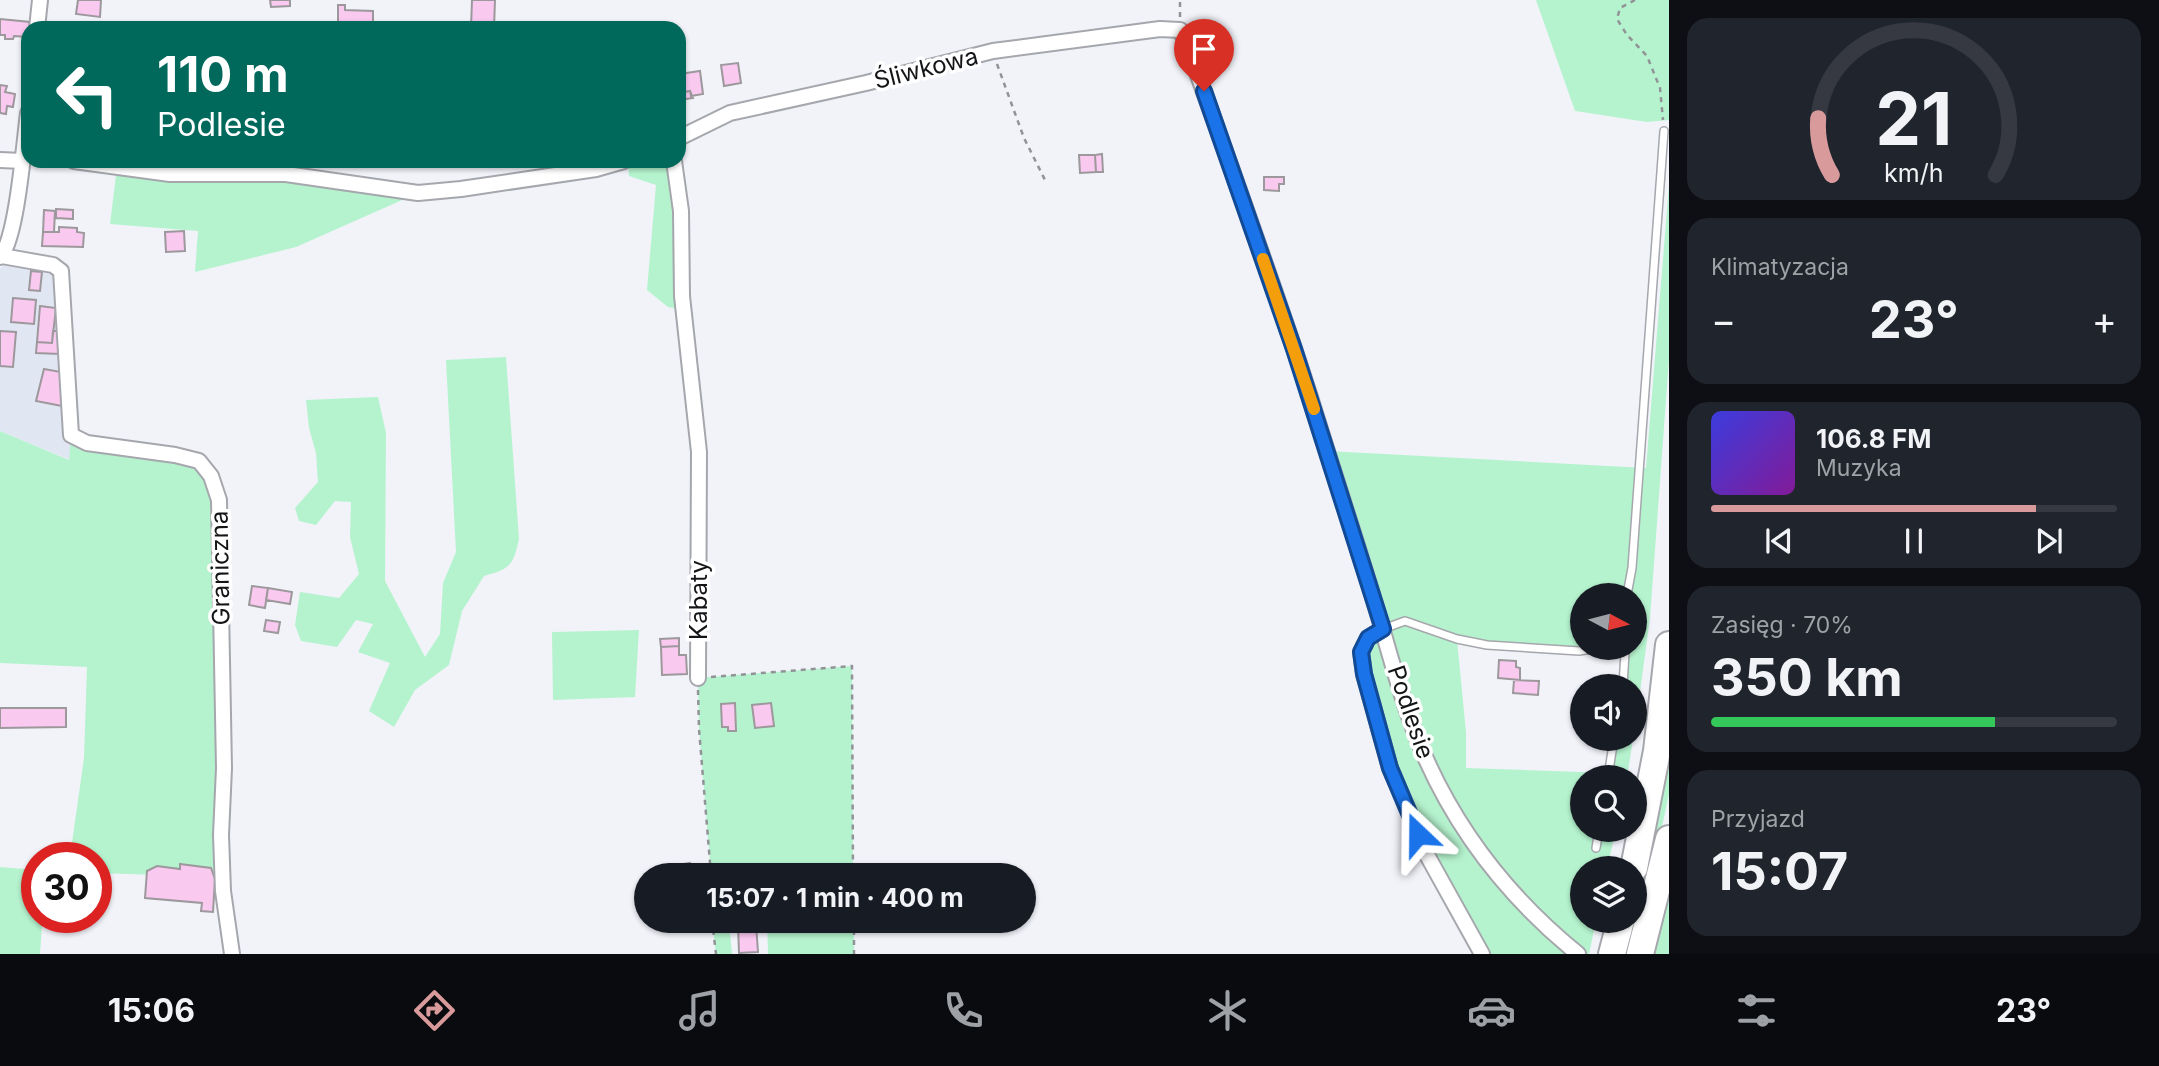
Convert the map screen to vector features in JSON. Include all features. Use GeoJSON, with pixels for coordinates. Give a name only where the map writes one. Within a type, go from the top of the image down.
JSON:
{"type":"FeatureCollection","features":[{"type":"Feature","properties":{"kind":"highway"},"geometry":{"type":"LineString","coordinates":[[1636,856],[1657,751],[1669,645]]}},
{"type":"Feature","properties":{"kind":"highway"},"geometry":{"type":"LineString","coordinates":[[1640,954],[1669,839]]}},
{"type":"Feature","properties":{"kind":"highway"},"geometry":{"type":"LineString","coordinates":[[1612,954],[1618,933]]}},
{"type":"Feature","properties":{"kind":"street"},"geometry":{"type":"LineString","coordinates":[[38,21],[40,0]]}},
{"type":"Feature","properties":{"kind":"street","name":"Śliwkowa"},"geometry":{"type":"LineString","coordinates":[[686,135],[730,113],[993,51],[1160,29],[1180,30]]}},
{"type":"Feature","properties":{"kind":"street","name":"Podlesie"},"geometry":{"type":"LineString","coordinates":[[1180,30],[1294,349],[1414,729],[1441,791],[1471,841],[1505,885],[1560,940],[1578,954]]}},
{"type":"Feature","properties":{"kind":"street"},"geometry":{"type":"LineString","coordinates":[[0,160],[21,157]]}},
{"type":"Feature","properties":{"kind":"street","name":"Graniczna"},"geometry":{"type":"LineString","coordinates":[[22,168],[9,245],[1,257],[53,265],[61,271],[71,435],[86,443],[175,455],[199,461],[211,476],[219,500],[224,768],[221,835],[223,891],[232,954]]}},
{"type":"Feature","properties":{"kind":"street"},"geometry":{"type":"LineString","coordinates":[[126,168],[170,174],[286,174],[418,193],[600,168]]}},
{"type":"Feature","properties":{"kind":"street","name":"Kabaty"},"geometry":{"type":"LineString","coordinates":[[675,168],[681,211],[682,296],[699,452],[698,678]]}},
{"type":"Feature","properties":{"kind":"street"},"geometry":{"type":"LineString","coordinates":[[1383,629],[1368,638],[1361,652],[1364,674],[1390,768],[1427,855],[1482,954]]}},
{"type":"Feature","properties":{"kind":"lane"},"geometry":{"type":"LineString","coordinates":[[1629,583],[1665,175],[1664,131]]}},
{"type":"Feature","properties":{"kind":"lane"},"geometry":{"type":"LineString","coordinates":[[1383,629],[1405,621],[1457,639],[1488,645],[1570,651]]}},
{"type":"Feature","properties":{"kind":"lane"},"geometry":{"type":"LineString","coordinates":[[1595,848],[1596,842]]}},
{"type":"Feature","properties":{"kind":"path"},"geometry":{"type":"LineString","coordinates":[[1635,0],[1620,8],[1617,19],[1626,36],[1647,55],[1660,88],[1664,131]]}},
{"type":"Feature","properties":{"kind":"path"},"geometry":{"type":"LineString","coordinates":[[993,51],[1024,138],[1045,180]]}},
{"type":"Feature","properties":{"kind":"path"},"geometry":{"type":"LineString","coordinates":[[709,863],[698,678],[852,666],[853,863]]}},
{"type":"Feature","properties":{"kind":"path"},"geometry":{"type":"LineString","coordinates":[[714,933],[716,954]]}},
{"type":"Feature","properties":{"kind":"path"},"geometry":{"type":"LineString","coordinates":[[854,933],[854,954]]}},
{"type":"Feature","properties":{"kind":"shaded area"},"geometry":{"type":"Polygon","coordinates":[[[10,257],[61,271],[71,435],[70,460],[0,431],[0,269],[10,257]]]}},
{"type":"Feature","properties":{"kind":"green space"},"geometry":{"type":"Polygon","coordinates":[[[1536,0],[1669,0],[1669,120],[1647,122],[1575,111],[1536,0]]]}},
{"type":"Feature","properties":{"kind":"green space"},"geometry":{"type":"Polygon","coordinates":[[[117,168],[286,174],[418,193],[296,247],[195,272],[198,231],[110,224],[117,168]]]}},
{"type":"Feature","properties":{"kind":"green space"},"geometry":{"type":"Polygon","coordinates":[[[628,168],[674,168],[683,310],[668,307],[647,290],[656,185],[629,176],[628,168]]]}},
{"type":"Feature","properties":{"kind":"green space"},"geometry":{"type":"Polygon","coordinates":[[[1669,185],[1669,359],[1647,640],[1647,583],[1570,583],[1570,650],[1457,640],[1466,732],[1466,768],[1570,772],[1570,842],[1613,842],[1610,856],[1570,856],[1570,933],[1593,933],[1589,954],[1482,954],[1390,768],[1361,652],[1383,628],[1327,451],[1646,468],[1669,185]]]}},
{"type":"Feature","properties":{"kind":"green space"},"geometry":{"type":"Polygon","coordinates":[[[506,357],[519,539],[517,548],[509,565],[484,576],[462,611],[449,665],[415,690],[394,727],[369,711],[390,663],[358,652],[373,624],[356,620],[337,647],[301,641],[295,625],[300,592],[339,598],[359,574],[350,537],[351,502],[335,501],[316,525],[299,521],[295,508],[318,482],[316,453],[309,428],[306,400],[378,397],[386,433],[385,581],[425,657],[440,634],[443,583],[456,552],[446,360],[506,357]]]}},
{"type":"Feature","properties":{"kind":"green space"},"geometry":{"type":"Polygon","coordinates":[[[0,431],[69,460],[71,435],[199,461],[219,500],[223,877],[112,874],[112,842],[72,842],[84,758],[87,667],[0,663],[0,431]]]}},
{"type":"Feature","properties":{"kind":"green space"},"geometry":{"type":"Polygon","coordinates":[[[639,630],[635,697],[553,700],[552,632],[639,630]]]}},
{"type":"Feature","properties":{"kind":"green space"},"geometry":{"type":"Polygon","coordinates":[[[1623,660],[1644,660],[1642,674],[1623,674],[1623,660]]]}},
{"type":"Feature","properties":{"kind":"green space"},"geometry":{"type":"Polygon","coordinates":[[[852,666],[853,863],[710,863],[699,729],[698,678],[852,666]]]}},
{"type":"Feature","properties":{"kind":"green space"},"geometry":{"type":"Polygon","coordinates":[[[1669,723],[1669,794],[1647,893],[1648,849],[1669,723]]]}},
{"type":"Feature","properties":{"kind":"green space"},"geometry":{"type":"Polygon","coordinates":[[[1612,751],[1631,751],[1629,765],[1609,765],[1612,751]]]}},
{"type":"Feature","properties":{"kind":"green space"},"geometry":{"type":"Polygon","coordinates":[[[0,867],[21,869],[21,933],[42,933],[40,954],[0,954],[0,867]]]}},
{"type":"Feature","properties":{"kind":"green space"},"geometry":{"type":"Polygon","coordinates":[[[1669,895],[1669,954],[1655,954],[1669,895]]]}},
{"type":"Feature","properties":{"kind":"green space"},"geometry":{"type":"Polygon","coordinates":[[[713,933],[730,933],[732,954],[716,954],[713,933]]]}},
{"type":"Feature","properties":{"kind":"green space"},"geometry":{"type":"Polygon","coordinates":[[[767,933],[854,933],[854,954],[768,954],[767,933]]]}},
{"type":"Feature","properties":{"kind":"green space"},"geometry":{"type":"Polygon","coordinates":[[[1628,933],[1637,933],[1631,954],[1622,954],[1628,933]]]}},
{"type":"Feature","properties":{"kind":"building"},"geometry":{"type":"Polygon","coordinates":[[[78,0],[101,0],[100,17],[76,14],[78,0]]]}},
{"type":"Feature","properties":{"kind":"building"},"geometry":{"type":"Polygon","coordinates":[[[270,0],[290,0],[290,6],[271,7],[270,0]]]}},
{"type":"Feature","properties":{"kind":"building"},"geometry":{"type":"Polygon","coordinates":[[[472,0],[495,0],[494,21],[471,21],[472,0]]]}},
{"type":"Feature","properties":{"kind":"building"},"geometry":{"type":"Polygon","coordinates":[[[338,5],[345,5],[345,10],[373,11],[373,21],[338,21],[338,5]]]}},
{"type":"Feature","properties":{"kind":"building"},"geometry":{"type":"Polygon","coordinates":[[[0,19],[21,21],[21,36],[5,39],[5,35],[0,35],[0,19]]]}},
{"type":"Feature","properties":{"kind":"building"},"geometry":{"type":"Polygon","coordinates":[[[738,63],[741,83],[724,86],[721,65],[738,63]]]}},
{"type":"Feature","properties":{"kind":"building"},"geometry":{"type":"Polygon","coordinates":[[[700,71],[703,94],[691,96],[690,91],[686,92],[686,73],[700,71]]]}},
{"type":"Feature","properties":{"kind":"building"},"geometry":{"type":"Polygon","coordinates":[[[0,85],[7,86],[5,92],[15,94],[13,107],[7,106],[6,114],[0,113],[0,85]]]}},
{"type":"Feature","properties":{"kind":"building"},"geometry":{"type":"Polygon","coordinates":[[[690,91],[693,98],[686,99],[686,92],[690,91]]]}},
{"type":"Feature","properties":{"kind":"building"},"geometry":{"type":"Polygon","coordinates":[[[1102,154],[1103,172],[1096,172],[1095,155],[1102,154]]]}},
{"type":"Feature","properties":{"kind":"building"},"geometry":{"type":"Polygon","coordinates":[[[1079,155],[1095,155],[1096,172],[1080,173],[1079,155]]]}},
{"type":"Feature","properties":{"kind":"building"},"geometry":{"type":"Polygon","coordinates":[[[1264,177],[1284,177],[1284,184],[1279,184],[1279,191],[1264,190],[1264,177]]]}},
{"type":"Feature","properties":{"kind":"building"},"geometry":{"type":"Polygon","coordinates":[[[56,209],[73,210],[73,219],[56,218],[56,209]]]}},
{"type":"Feature","properties":{"kind":"building"},"geometry":{"type":"Polygon","coordinates":[[[44,210],[55,211],[54,232],[43,232],[44,210]]]}},
{"type":"Feature","properties":{"kind":"building"},"geometry":{"type":"Polygon","coordinates":[[[59,227],[77,228],[77,232],[84,233],[83,247],[42,246],[43,232],[59,232],[59,227]]]}},
{"type":"Feature","properties":{"kind":"building"},"geometry":{"type":"Polygon","coordinates":[[[184,231],[185,251],[166,252],[165,232],[184,231]]]}},
{"type":"Feature","properties":{"kind":"building"},"geometry":{"type":"Polygon","coordinates":[[[31,271],[42,272],[40,291],[29,290],[31,271]]]}},
{"type":"Feature","properties":{"kind":"building"},"geometry":{"type":"Polygon","coordinates":[[[13,298],[36,300],[34,324],[11,322],[13,298]]]}},
{"type":"Feature","properties":{"kind":"building"},"geometry":{"type":"Polygon","coordinates":[[[40,306],[56,308],[52,343],[37,342],[40,306]]]}},
{"type":"Feature","properties":{"kind":"building"},"geometry":{"type":"Polygon","coordinates":[[[0,331],[16,332],[13,367],[0,366],[0,331]]]}},
{"type":"Feature","properties":{"kind":"building"},"geometry":{"type":"Polygon","coordinates":[[[53,331],[61,331],[60,354],[36,353],[37,342],[52,343],[53,331]]]}},
{"type":"Feature","properties":{"kind":"building"},"geometry":{"type":"Polygon","coordinates":[[[44,369],[61,372],[62,406],[36,401],[44,369]]]}},
{"type":"Feature","properties":{"kind":"building"},"geometry":{"type":"Polygon","coordinates":[[[252,586],[268,588],[265,608],[249,605],[252,586]]]}},
{"type":"Feature","properties":{"kind":"building"},"geometry":{"type":"Polygon","coordinates":[[[268,588],[292,592],[290,604],[266,600],[268,588]]]}},
{"type":"Feature","properties":{"kind":"building"},"geometry":{"type":"Polygon","coordinates":[[[266,620],[280,622],[278,633],[264,631],[266,620]]]}},
{"type":"Feature","properties":{"kind":"building"},"geometry":{"type":"Polygon","coordinates":[[[679,638],[679,646],[661,647],[660,639],[679,638]]]}},
{"type":"Feature","properties":{"kind":"building"},"geometry":{"type":"Polygon","coordinates":[[[679,646],[679,655],[686,655],[687,674],[662,675],[661,647],[679,646]]]}},
{"type":"Feature","properties":{"kind":"building"},"geometry":{"type":"Polygon","coordinates":[[[1499,660],[1516,661],[1516,667],[1520,668],[1520,680],[1498,678],[1499,660]]]}},
{"type":"Feature","properties":{"kind":"building"},"geometry":{"type":"Polygon","coordinates":[[[1514,680],[1539,681],[1538,695],[1513,693],[1514,680]]]}},
{"type":"Feature","properties":{"kind":"building"},"geometry":{"type":"Polygon","coordinates":[[[735,703],[736,731],[728,731],[728,727],[722,727],[721,704],[735,703]]]}},
{"type":"Feature","properties":{"kind":"building"},"geometry":{"type":"Polygon","coordinates":[[[771,703],[774,726],[755,728],[752,705],[771,703]]]}},
{"type":"Feature","properties":{"kind":"building"},"geometry":{"type":"Polygon","coordinates":[[[0,708],[66,708],[66,727],[0,728],[0,708]]]}},
{"type":"Feature","properties":{"kind":"building"},"geometry":{"type":"Polygon","coordinates":[[[180,864],[211,868],[215,879],[213,912],[201,911],[202,903],[145,898],[147,871],[157,866],[180,869],[180,864]]]}},
{"type":"Feature","properties":{"kind":"building"},"geometry":{"type":"Polygon","coordinates":[[[738,933],[757,933],[758,952],[739,953],[738,933]]]}},
{"type":"Feature","properties":{"kind":"slow traffic"},"geometry":{"type":"LineString","coordinates":[[1263,259],[1314,409]]}},
{"type":"Feature","properties":{"kind":"route"},"geometry":{"type":"LineString","coordinates":[[1204,91],[1294,349],[1383,629],[1368,638],[1361,652],[1364,674],[1390,768],[1418,834]]}}]}
